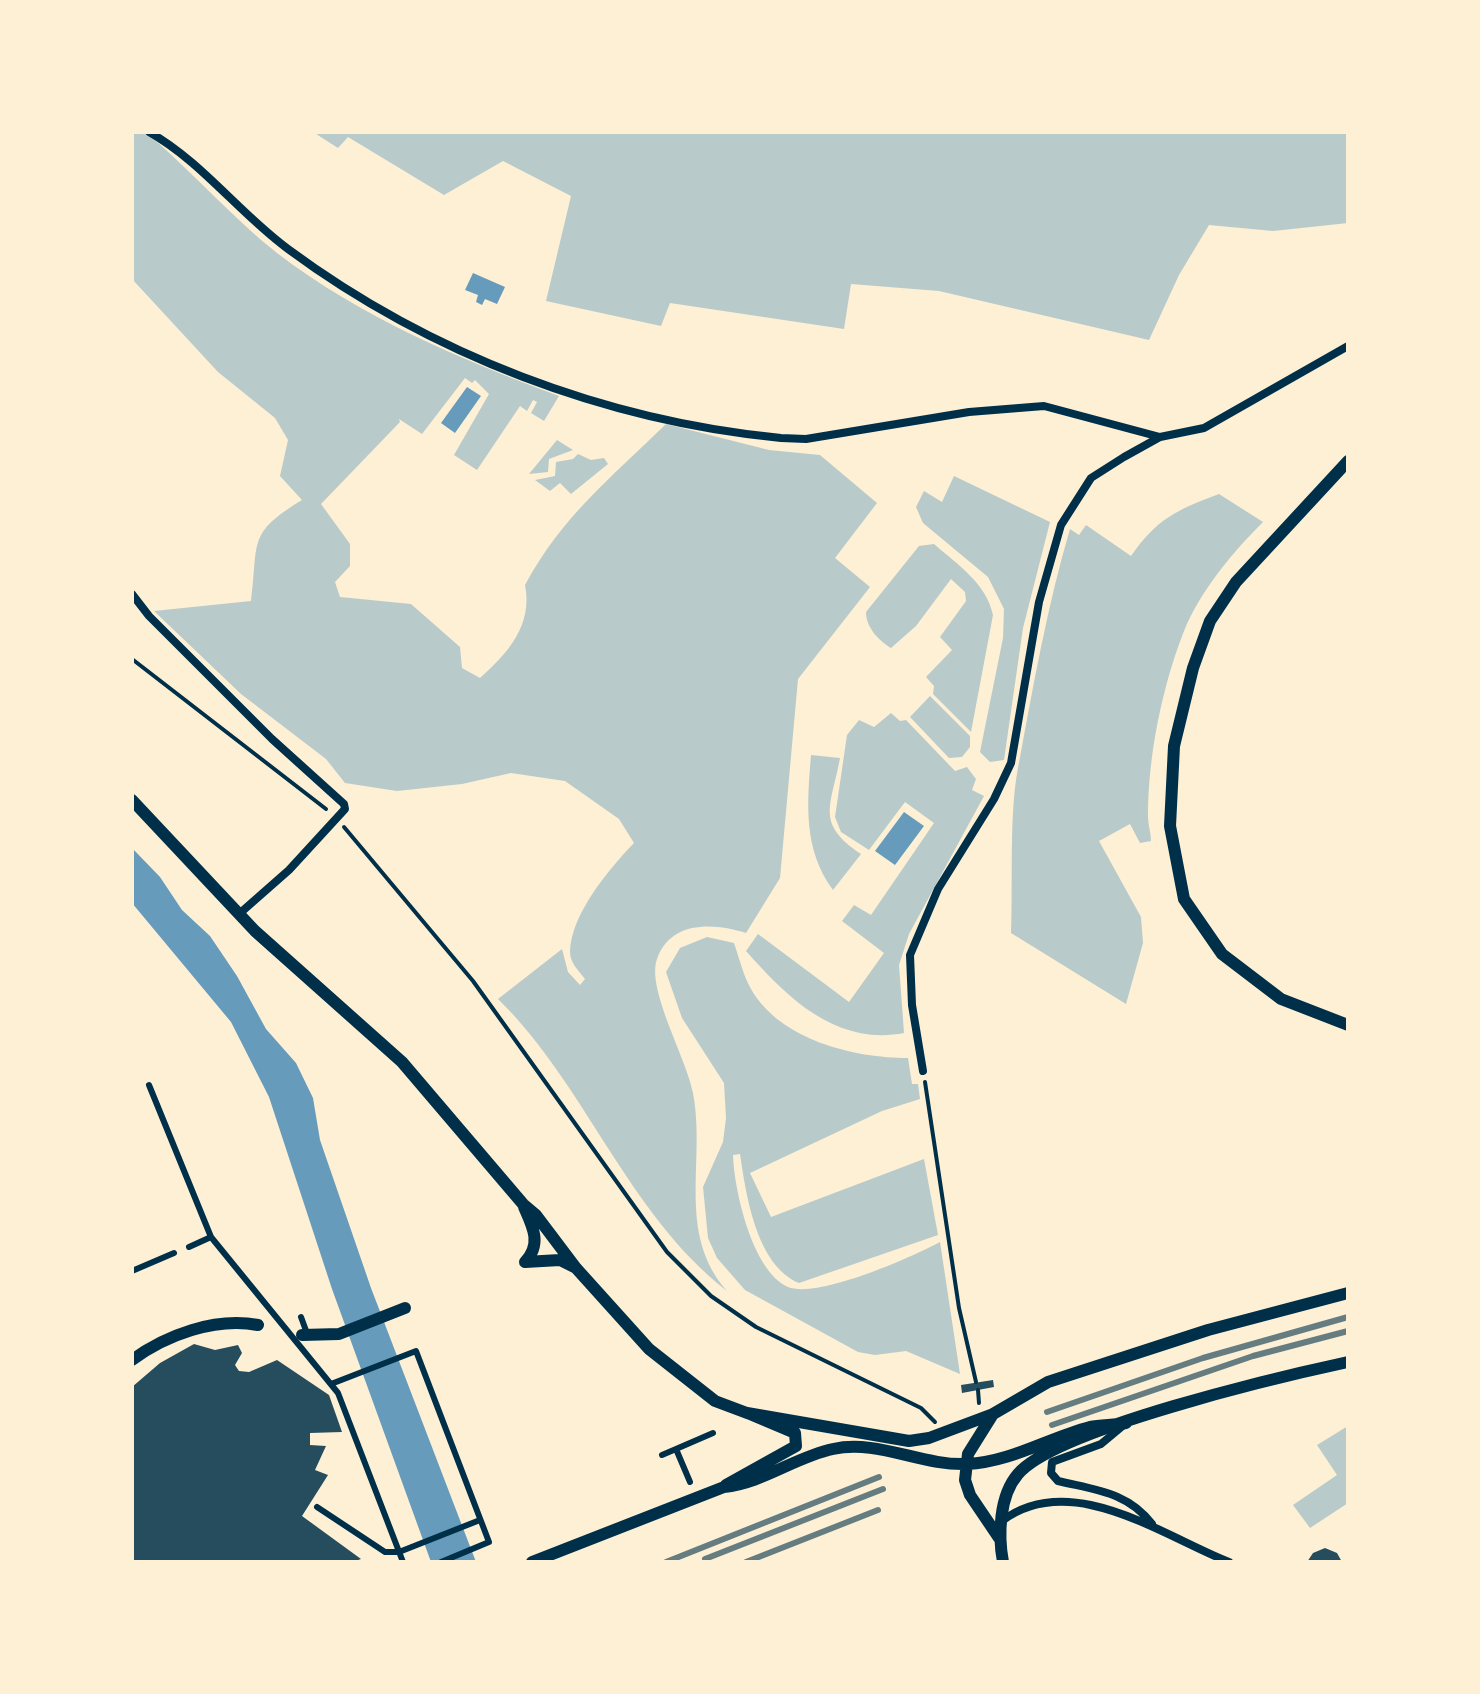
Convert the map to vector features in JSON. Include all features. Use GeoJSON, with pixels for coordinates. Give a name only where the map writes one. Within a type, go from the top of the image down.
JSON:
{"type":"FeatureCollection","features":[{"type":"Feature","properties":{"kind":"main road"},"geometry":{"type":"LineString","coordinates":[[1348,461],[1236,582],[1210,621],[1193,668],[1174,746],[1170,826],[1184,899],[1222,954],[1281,999],[1348,1025]]}},
{"type":"Feature","properties":{"kind":"main road"},"geometry":{"type":"LineString","coordinates":[[132,800],[147,812],[239,914],[402,1062],[523,1204],[536,1215],[576,1268],[649,1349],[715,1401],[795,1433],[796,1446],[724,1487],[532,1562]]}},
{"type":"Feature","properties":{"kind":"main road"},"geometry":{"type":"LineString","coordinates":[[523,1204],[536,1238],[532,1254],[522,1263],[560,1260],[576,1268]]}},
{"type":"Feature","properties":{"kind":"main road"},"geometry":{"type":"LineString","coordinates":[[747,1413],[909,1441],[939,1428],[993,1414],[1038,1387],[1072,1374],[1208,1330],[1348,1293]]}},
{"type":"Feature","properties":{"kind":"main road"},"geometry":{"type":"LineString","coordinates":[[305,1336],[339,1334],[398,1311]]}},
{"type":"Feature","properties":{"kind":"main road"},"geometry":{"type":"LineString","coordinates":[[132,1360],[148,1348],[181,1334],[225,1323],[258,1325]]}},
{"type":"Feature","properties":{"kind":"main road"},"geometry":{"type":"LineString","coordinates":[[1003,1562],[999,1538],[1008,1490],[1030,1462],[1126,1423],[1226,1391],[1348,1362]]}},
{"type":"Feature","properties":{"kind":"main road"},"geometry":{"type":"LineString","coordinates":[[993,1414],[976,1438],[966,1464],[970,1495],[999,1538]]}},
{"type":"Feature","properties":{"kind":"main road"},"geometry":{"type":"LineString","coordinates":[[724,1487],[744,1485],[833,1449],[854,1446],[915,1459],[966,1464],[1003,1459],[1090,1427],[1126,1423]]}},
{"type":"Feature","properties":{"kind":"street"},"geometry":{"type":"LineString","coordinates":[[149,132],[255,223],[343,286],[422,333],[582,399],[781,438],[806,439],[969,412],[1044,406],[1160,437]]}},
{"type":"Feature","properties":{"kind":"street"},"geometry":{"type":"LineString","coordinates":[[923,1071],[912,1005],[910,955],[938,889],[994,799],[1011,763],[1039,602],[1061,525],[1091,478],[1160,437],[1204,428],[1348,346]]}},
{"type":"Feature","properties":{"kind":"street"},"geometry":{"type":"LineString","coordinates":[[132,594],[149,616],[249,717],[344,804],[345,809],[289,870],[239,914]]}},
{"type":"Feature","properties":{"kind":"street"},"geometry":{"type":"LineString","coordinates":[[149,1085],[211,1237],[338,1393],[403,1562]]}},
{"type":"Feature","properties":{"kind":"street"},"geometry":{"type":"LineString","coordinates":[[189,1247],[211,1237]]}},
{"type":"Feature","properties":{"kind":"street"},"geometry":{"type":"LineString","coordinates":[[132,1271],[174,1253]]}},
{"type":"Feature","properties":{"kind":"street"},"geometry":{"type":"LineString","coordinates":[[301,1317],[305,1336]]}},
{"type":"Feature","properties":{"kind":"street"},"geometry":{"type":"LineString","coordinates":[[331,1384],[416,1351],[478,1522],[489,1542],[441,1562]]}},
{"type":"Feature","properties":{"kind":"street"},"geometry":{"type":"LineString","coordinates":[[1126,1423],[1101,1444],[1052,1462],[1051,1473],[1058,1481],[1124,1499],[1141,1509],[1152,1525]]}},
{"type":"Feature","properties":{"kind":"street"},"geometry":{"type":"LineString","coordinates":[[662,1455],[713,1433]]}},
{"type":"Feature","properties":{"kind":"street"},"geometry":{"type":"LineString","coordinates":[[676,1449],[690,1482]]}},
{"type":"Feature","properties":{"kind":"street"},"geometry":{"type":"LineString","coordinates":[[1002,1521],[1024,1508],[1075,1503],[1106,1509],[1152,1525],[1229,1562]]}},
{"type":"Feature","properties":{"kind":"street"},"geometry":{"type":"LineString","coordinates":[[317,1507],[385,1552],[399,1552],[489,1520]]}},
{"type":"Feature","properties":{"kind":"path"},"geometry":{"type":"LineString","coordinates":[[132,659],[284,773],[329,812]]}},
{"type":"Feature","properties":{"kind":"path"},"geometry":{"type":"LineString","coordinates":[[342,825],[409,901],[473,981],[667,1252],[711,1296],[756,1327],[921,1408],[939,1428]]}},
{"type":"Feature","properties":{"kind":"path"},"geometry":{"type":"LineString","coordinates":[[923,1071],[959,1308],[976,1382]]}},
{"type":"Feature","properties":{"kind":"shaded area"},"geometry":{"type":"Polygon","coordinates":[[[132,132],[141,132],[156,141],[261,240],[343,298],[449,352],[559,396],[544,421],[531,413],[537,402],[533,400],[527,411],[520,406],[477,470],[454,455],[489,394],[475,380],[472,383],[465,378],[422,434],[399,419],[400,422],[321,504],[350,544],[350,566],[335,582],[340,597],[411,604],[460,647],[462,668],[480,678],[500,659],[516,637],[525,613],[525,585],[555,538],[589,499],[666,424],[769,450],[820,455],[877,503],[835,558],[870,587],[798,679],[780,878],[746,933],[721,927],[683,931],[672,937],[657,959],[657,988],[693,1093],[697,1221],[702,1245],[711,1269],[727,1291],[692,1260],[661,1225],[557,1070],[498,999],[562,949],[568,972],[580,985],[585,979],[572,960],[572,937],[593,893],[634,843],[619,819],[565,781],[511,773],[462,784],[397,791],[345,783],[326,759],[241,694],[154,611],[251,601],[256,552],[263,531],[302,500],[280,476],[288,440],[275,418],[218,372],[132,279],[132,132]]]}},
{"type":"Feature","properties":{"kind":"shaded area"},"geometry":{"type":"Polygon","coordinates":[[[313,132],[1348,132],[1348,223],[1273,231],[1209,225],[1179,275],[1149,340],[939,291],[851,284],[844,329],[670,303],[661,326],[546,301],[571,196],[503,161],[444,195],[348,137],[338,148],[313,132]]]}},
{"type":"Feature","properties":{"kind":"shaded area"},"geometry":{"type":"Polygon","coordinates":[[[557,440],[573,450],[549,459],[548,472],[529,474],[557,440]]]}},
{"type":"Feature","properties":{"kind":"shaded area"},"geometry":{"type":"Polygon","coordinates":[[[578,454],[591,460],[604,458],[608,464],[571,494],[560,483],[550,491],[535,480],[555,476],[556,462],[573,459],[578,454]]]}},
{"type":"Feature","properties":{"kind":"shaded area"},"geometry":{"type":"Polygon","coordinates":[[[954,476],[1050,522],[1023,628],[1004,760],[990,762],[980,752],[1003,638],[1004,609],[988,577],[923,523],[916,507],[924,491],[942,502],[954,476]]]}},
{"type":"Feature","properties":{"kind":"shaded area"},"geometry":{"type":"Polygon","coordinates":[[[1219,494],[1263,522],[1208,587],[1191,616],[1176,653],[1154,746],[1148,817],[1151,841],[1140,843],[1130,824],[1099,841],[1141,917],[1143,943],[1126,1004],[1011,933],[1012,827],[1018,768],[1047,618],[1070,529],[1079,535],[1086,525],[1131,556],[1159,524],[1191,505],[1219,494]]]}},
{"type":"Feature","properties":{"kind":"shaded area"},"geometry":{"type":"Polygon","coordinates":[[[934,544],[978,584],[993,615],[971,732],[933,694],[934,686],[926,677],[952,650],[940,637],[966,601],[965,592],[951,579],[916,626],[891,648],[874,633],[867,618],[866,612],[919,546],[934,544]]]}},
{"type":"Feature","properties":{"kind":"shaded area"},"geometry":{"type":"Polygon","coordinates":[[[930,696],[970,736],[970,747],[962,757],[949,758],[910,717],[930,696]]]}},
{"type":"Feature","properties":{"kind":"shaded area"},"geometry":{"type":"Polygon","coordinates":[[[891,713],[900,721],[906,720],[955,771],[967,767],[976,779],[972,790],[984,796],[909,934],[899,965],[904,1033],[879,1035],[834,1025],[814,1014],[778,985],[746,951],[758,934],[849,1002],[884,953],[842,921],[854,905],[871,915],[934,823],[905,802],[869,850],[841,832],[835,817],[847,735],[859,720],[874,727],[891,713]]]}},
{"type":"Feature","properties":{"kind":"shaded area"},"geometry":{"type":"Polygon","coordinates":[[[811,755],[840,758],[831,802],[832,823],[837,833],[861,854],[833,890],[816,858],[809,826],[811,755]]]}},
{"type":"Feature","properties":{"kind":"shaded area"},"geometry":{"type":"Polygon","coordinates":[[[707,937],[734,943],[751,989],[764,1007],[780,1021],[820,1043],[842,1050],[908,1058],[912,1084],[918,1084],[920,1099],[882,1111],[750,1173],[771,1217],[924,1159],[938,1235],[799,1283],[784,1274],[763,1245],[750,1208],[740,1154],[733,1155],[741,1207],[764,1264],[775,1278],[788,1287],[820,1287],[865,1275],[940,1242],[960,1374],[906,1351],[875,1355],[858,1352],[745,1290],[717,1258],[708,1238],[703,1187],[723,1142],[726,1118],[724,1083],[682,1018],[666,972],[680,948],[707,937]]]}},
{"type":"Feature","properties":{"kind":"shaded area"},"geometry":{"type":"Polygon","coordinates":[[[1348,1426],[1348,1503],[1310,1528],[1293,1505],[1337,1475],[1317,1445],[1348,1426]]]}},
{"type":"Feature","properties":{"kind":"water"},"geometry":{"type":"Polygon","coordinates":[[[473,273],[505,287],[497,304],[485,299],[482,305],[476,302],[478,295],[465,290],[473,273]]]}},
{"type":"Feature","properties":{"kind":"water"},"geometry":{"type":"Polygon","coordinates":[[[467,387],[481,396],[455,433],[441,423],[467,387]]]}},
{"type":"Feature","properties":{"kind":"water"},"geometry":{"type":"Polygon","coordinates":[[[904,812],[924,826],[895,865],[875,851],[904,812]]]}},
{"type":"Feature","properties":{"kind":"water"},"geometry":{"type":"Polygon","coordinates":[[[132,848],[160,877],[182,910],[210,936],[237,976],[266,1029],[296,1063],[313,1098],[320,1140],[371,1288],[476,1562],[431,1562],[332,1289],[269,1097],[231,1022],[132,903],[132,848]]]}},
{"type":"Feature","properties":{"kind":"building"},"geometry":{"type":"Polygon","coordinates":[[[194,1344],[215,1350],[238,1345],[242,1353],[235,1365],[239,1371],[249,1372],[277,1360],[329,1395],[342,1432],[310,1433],[310,1445],[326,1446],[315,1470],[328,1475],[302,1516],[361,1559],[353,1562],[132,1562],[132,1387],[160,1363],[194,1344]]]}},
{"type":"Feature","properties":{"kind":"building"},"geometry":{"type":"Polygon","coordinates":[[[993,1380],[994,1387],[962,1393],[961,1385],[993,1380]]]}},
{"type":"Feature","properties":{"kind":"building"},"geometry":{"type":"Polygon","coordinates":[[[1325,1548],[1337,1553],[1342,1562],[1307,1562],[1313,1553],[1325,1548]]]}},
{"type":"Feature","properties":{"kind":"railway"},"geometry":{"type":"LineString","coordinates":[[1047,1412],[1203,1358],[1348,1317]]}},
{"type":"Feature","properties":{"kind":"railway"},"geometry":{"type":"LineString","coordinates":[[1052,1425],[1253,1356],[1348,1331]]}},
{"type":"Feature","properties":{"kind":"railway"},"geometry":{"type":"LineString","coordinates":[[666,1562],[879,1477]]}},
{"type":"Feature","properties":{"kind":"railway"},"geometry":{"type":"LineString","coordinates":[[705,1559],[883,1489]]}},
{"type":"Feature","properties":{"kind":"railway"},"geometry":{"type":"LineString","coordinates":[[746,1562],[878,1510]]}}]}
